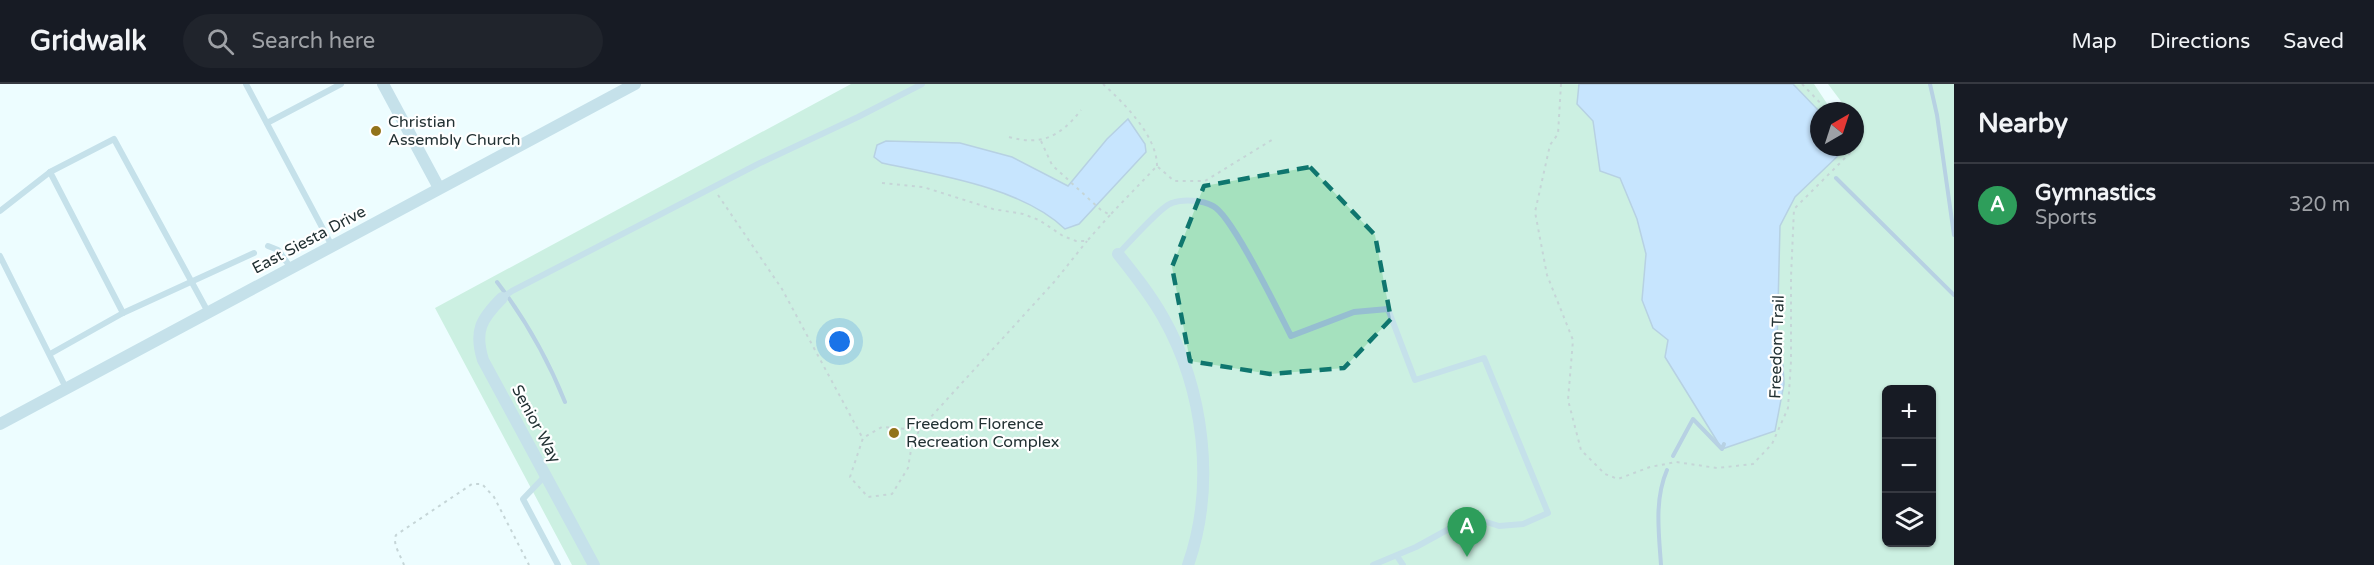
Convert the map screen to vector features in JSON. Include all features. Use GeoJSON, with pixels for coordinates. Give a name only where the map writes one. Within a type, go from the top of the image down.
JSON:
{"type":"FeatureCollection","features":[{"type":"Feature","properties":{"kind":"street"},"geometry":{"type":"LineString","coordinates":[[383,84],[440,188]]}},
{"type":"Feature","properties":{"kind":"street","name":"East Siesta Drive"},"geometry":{"type":"LineString","coordinates":[[0,424],[632,85]]}},
{"type":"Feature","properties":{"kind":"street"},"geometry":{"type":"LineString","coordinates":[[1118,254],[1164,318],[1188,375],[1196,405],[1202,454],[1202,493],[1198,528],[1188,565]]}},
{"type":"Feature","properties":{"kind":"street","name":"Senior Way"},"geometry":{"type":"LineString","coordinates":[[507,294],[487,313],[479,328],[478,346],[483,360],[594,565]]}},
{"type":"Feature","properties":{"kind":"lane"},"geometry":{"type":"LineString","coordinates":[[246,84],[332,246]]}},
{"type":"Feature","properties":{"kind":"lane"},"geometry":{"type":"LineString","coordinates":[[267,123],[341,84]]}},
{"type":"Feature","properties":{"kind":"lane"},"geometry":{"type":"LineString","coordinates":[[507,294],[713,187],[922,84]]}},
{"type":"Feature","properties":{"kind":"lane"},"geometry":{"type":"LineString","coordinates":[[0,211],[50,172],[114,139],[208,313]]}},
{"type":"Feature","properties":{"kind":"lane"},"geometry":{"type":"LineString","coordinates":[[50,172],[123,313]]}},
{"type":"Feature","properties":{"kind":"lane"},"geometry":{"type":"LineString","coordinates":[[1118,254],[1170,203],[1197,201],[1215,206],[1251,259],[1291,336],[1354,312],[1388,309],[1415,380],[1484,358],[1548,513],[1523,524],[1499,526],[1480,520],[1458,524],[1397,556],[1373,565]]}},
{"type":"Feature","properties":{"kind":"lane"},"geometry":{"type":"LineString","coordinates":[[268,246],[278,250],[291,268]]}},
{"type":"Feature","properties":{"kind":"lane"},"geometry":{"type":"LineString","coordinates":[[50,354],[123,313],[254,253]]}},
{"type":"Feature","properties":{"kind":"lane"},"geometry":{"type":"LineString","coordinates":[[0,256],[67,388]]}},
{"type":"Feature","properties":{"kind":"lane"},"geometry":{"type":"LineString","coordinates":[[545,476],[523,499],[558,565]]}},
{"type":"Feature","properties":{"kind":"lane"},"geometry":{"type":"LineString","coordinates":[[1397,556],[1403,565]]}},
{"type":"Feature","properties":{"kind":"path"},"geometry":{"type":"LineString","coordinates":[[919,430],[882,427],[863,438],[850,477],[868,496],[892,494],[908,468],[911,450],[919,430],[1055,281],[1110,215],[1157,166],[1157,155],[1126,105],[1103,84]]}},
{"type":"Feature","properties":{"kind":"path","name":"Freedom Trail"},"geometry":{"type":"LineString","coordinates":[[1561,84],[1558,134],[1550,145],[1535,212],[1547,275],[1573,340],[1568,400],[1581,450],[1605,474],[1618,479],[1650,467],[1676,462],[1717,468],[1753,464],[1772,444],[1788,408],[1794,209],[1847,156]]}},
{"type":"Feature","properties":{"kind":"path"},"geometry":{"type":"LineString","coordinates":[[1802,84],[1819,102]]}},
{"type":"Feature","properties":{"kind":"path"},"geometry":{"type":"LineString","coordinates":[[1009,137],[1023,141],[1041,141],[1060,132],[1081,110]]}},
{"type":"Feature","properties":{"kind":"path"},"geometry":{"type":"LineString","coordinates":[[1157,166],[1174,182],[1205,181],[1275,138]]}},
{"type":"Feature","properties":{"kind":"path"},"geometry":{"type":"LineString","coordinates":[[1041,141],[1052,165],[1101,210],[1110,215]]}},
{"type":"Feature","properties":{"kind":"path"},"geometry":{"type":"LineString","coordinates":[[882,183],[923,186],[993,209],[1023,214],[1039,220],[1063,236],[1076,241],[1087,241]]}},
{"type":"Feature","properties":{"kind":"path"},"geometry":{"type":"LineString","coordinates":[[713,187],[782,289],[863,438]]}},
{"type":"Feature","properties":{"kind":"path"},"geometry":{"type":"LineString","coordinates":[[404,565],[396,546],[396,535],[472,484],[482,484],[494,497],[529,565]]}},
{"type":"Feature","properties":{"kind":"highlighted area"},"geometry":{"type":"Polygon","coordinates":[[[1310,167],[1375,235],[1391,319],[1344,368],[1270,374],[1190,361],[1172,267],[1204,186],[1310,167]]]}},
{"type":"Feature","properties":{"kind":"green space"},"geometry":{"type":"Polygon","coordinates":[[[851,84],[1814,84],[1826,102],[1810,102],[1810,156],[1864,156],[1864,102],[1842,102],[1828,84],[1954,84],[1954,565],[572,565],[435,308],[851,84]]]}},
{"type":"Feature","properties":{"kind":"water"},"geometry":{"type":"Polygon","coordinates":[[[1579,84],[1793,84],[1810,102],[1810,156],[1838,156],[1795,197],[1780,226],[1777,346],[1783,366],[1784,384],[1775,431],[1722,449],[1665,357],[1668,340],[1653,328],[1642,300],[1646,254],[1637,219],[1620,178],[1600,171],[1593,121],[1577,104],[1579,84]]]}},
{"type":"Feature","properties":{"kind":"water"},"geometry":{"type":"Polygon","coordinates":[[[1128,119],[1145,144],[1146,152],[1079,224],[1065,229],[1027,203],[1004,193],[954,178],[882,163],[874,157],[877,145],[886,141],[960,143],[1012,157],[1068,186],[1107,139],[1128,119]]]}},
{"type":"Feature","properties":{"kind":"waterway"},"geometry":{"type":"LineString","coordinates":[[1930,84],[1937,115],[1954,235]]}},
{"type":"Feature","properties":{"kind":"waterway"},"geometry":{"type":"LineString","coordinates":[[1836,178],[1954,295]]}},
{"type":"Feature","properties":{"kind":"waterway"},"geometry":{"type":"LineString","coordinates":[[497,282],[535,339],[565,402]]}},
{"type":"Feature","properties":{"kind":"waterway"},"geometry":{"type":"LineString","coordinates":[[1673,456],[1693,419],[1722,449],[1724,444]]}},
{"type":"Feature","properties":{"kind":"waterway"},"geometry":{"type":"LineString","coordinates":[[1661,565],[1659,505],[1667,470]]}},
{"type":"Feature","properties":{"kind":"place","name":"Christian Assembly Church"},"geometry":{"type":"Point","coordinates":[376,131]}},
{"type":"Feature","properties":{"kind":"place","name":"Freedom Florence Recreation Complex"},"geometry":{"type":"Point","coordinates":[894,433]}},
{"type":"Feature","properties":{"kind":"place","name":"Gymnastics"},"geometry":{"type":"Point","coordinates":[1467,557]}}]}
